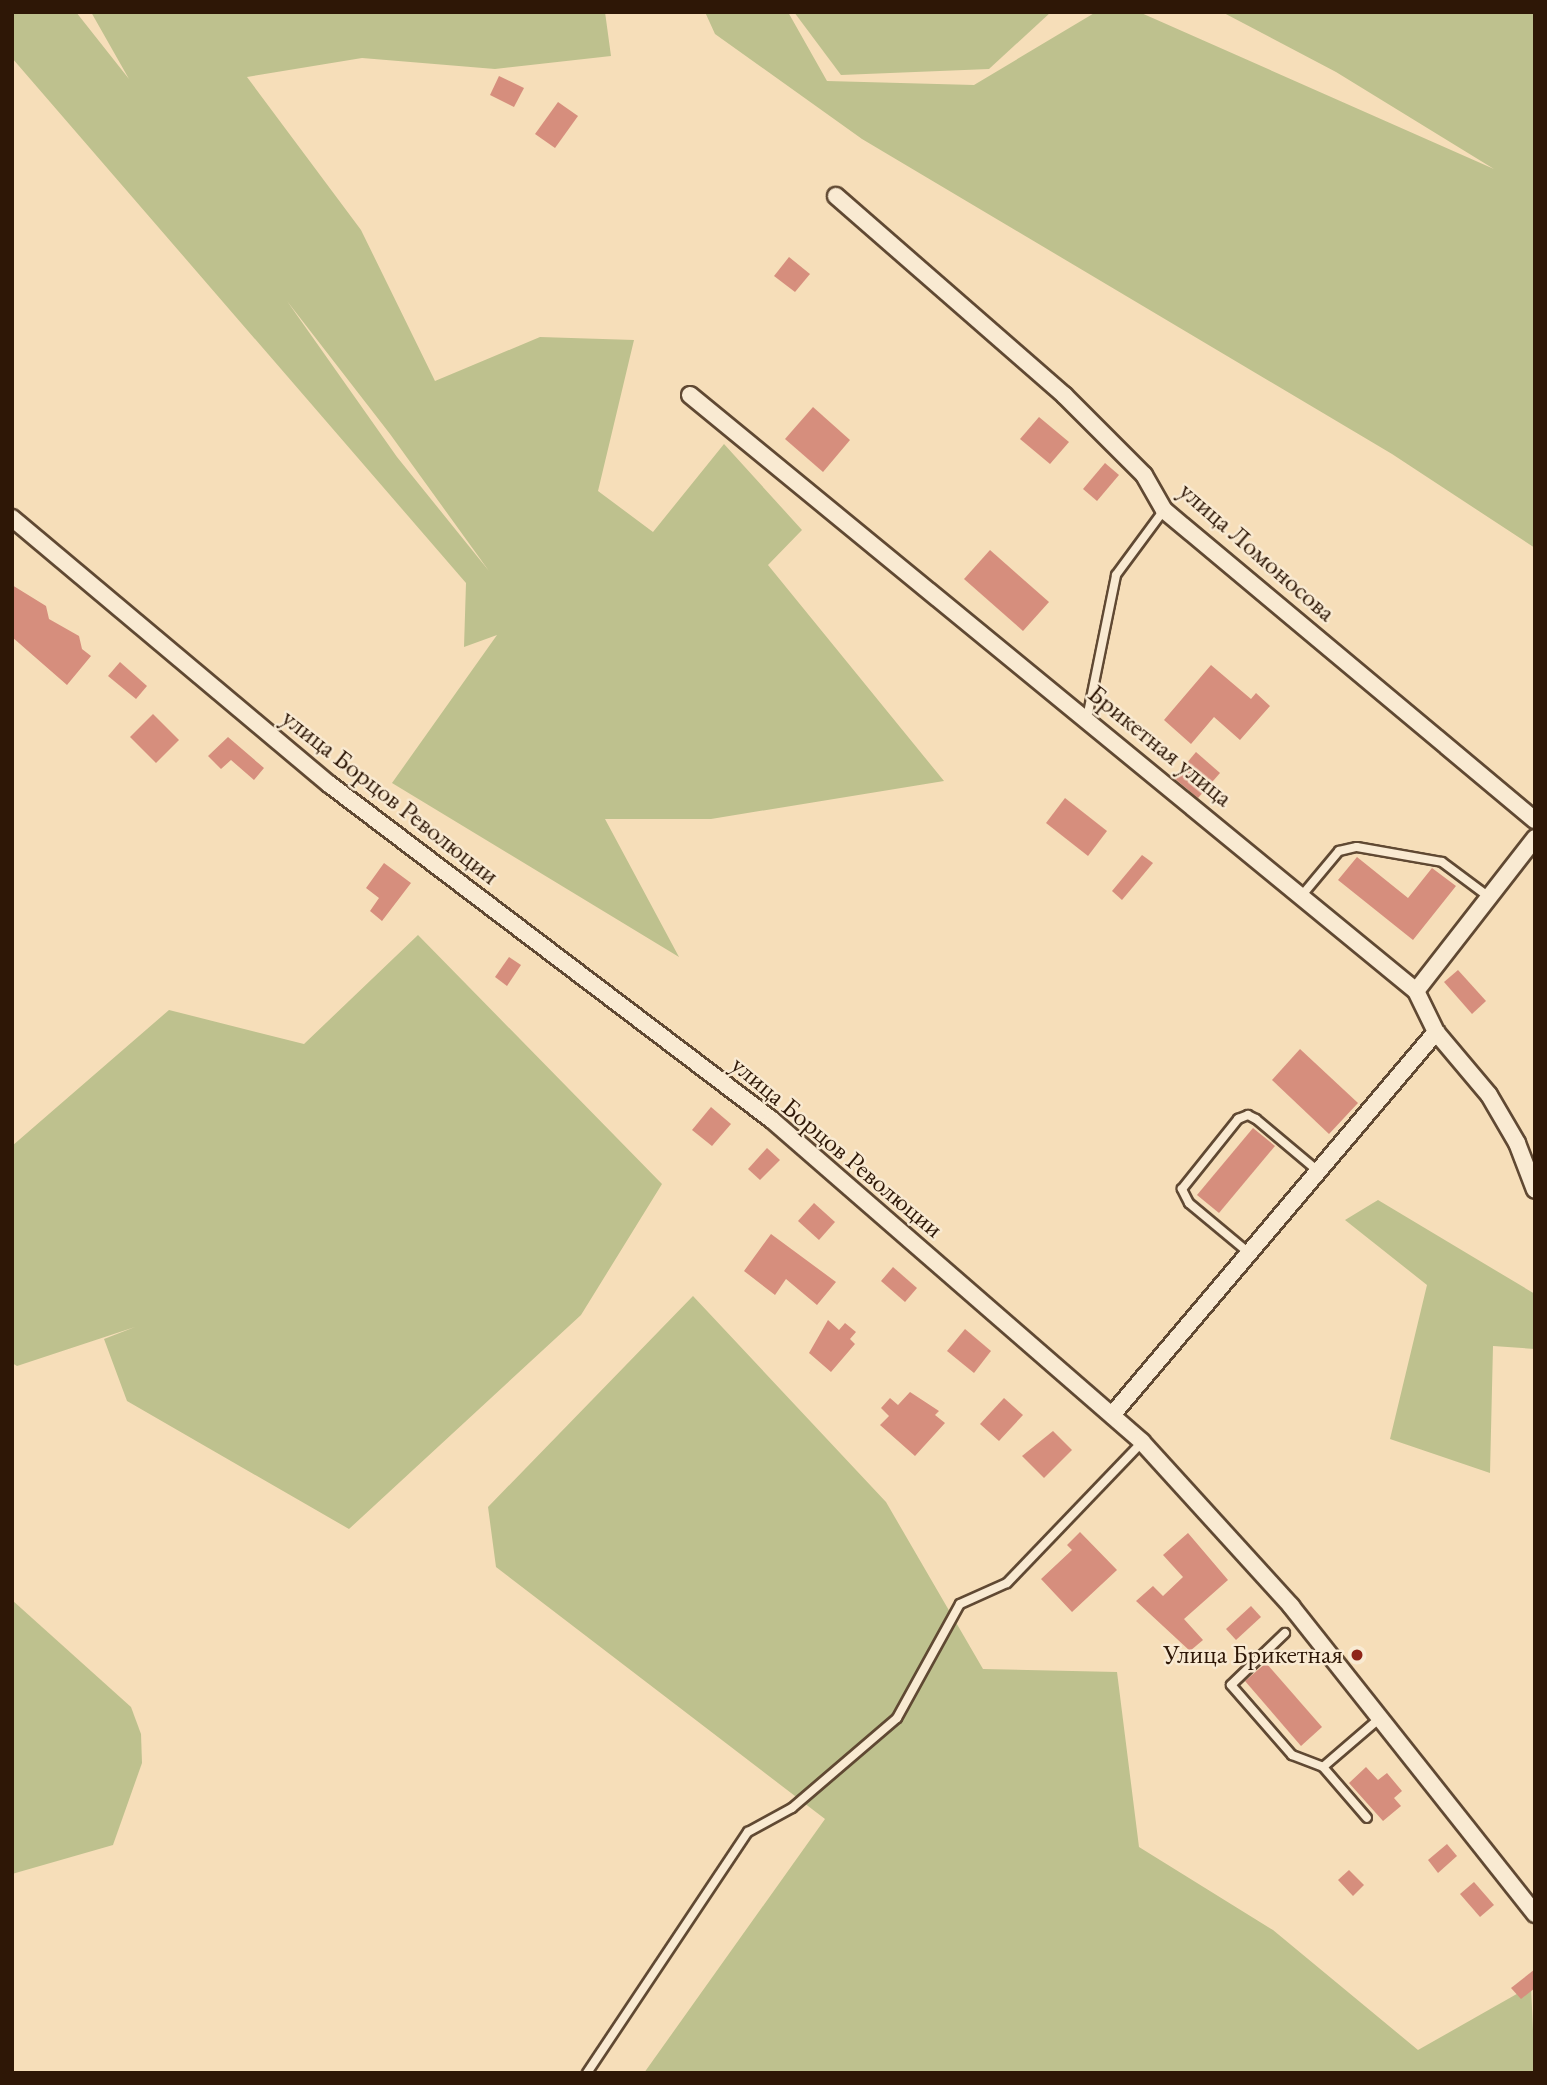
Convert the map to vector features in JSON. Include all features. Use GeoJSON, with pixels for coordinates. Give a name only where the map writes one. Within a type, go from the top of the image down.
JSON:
{"type":"FeatureCollection","features":[{"type":"Feature","properties":{"kind":"street","name":"улица Ломоносова"},"geometry":{"type":"LineString","coordinates":[[836,196],[1064,395],[1144,475],[1164,510],[1535,820]]}},
{"type":"Feature","properties":{"kind":"street","name":"Брикетная улица"},"geometry":{"type":"LineString","coordinates":[[690,395],[1303,894],[1416,991],[1436,1032],[1489,1095],[1517,1143],[1535,1189]]}},
{"type":"Feature","properties":{"kind":"street","name":"улица Борцов Революции"},"geometry":{"type":"LineString","coordinates":[[12,518],[329,784],[772,1119],[1142,1442],[1291,1606],[1535,1914]]}},
{"type":"Feature","properties":{"kind":"street"},"geometry":{"type":"LineString","coordinates":[[1416,991],[1535,838]]}},
{"type":"Feature","properties":{"kind":"street"},"geometry":{"type":"LineString","coordinates":[[1112,1415],[1436,1032]]}},
{"type":"Feature","properties":{"kind":"lane"},"geometry":{"type":"LineString","coordinates":[[1087,718],[1116,575],[1164,510]]}},
{"type":"Feature","properties":{"kind":"lane"},"geometry":{"type":"LineString","coordinates":[[1303,894],[1339,851],[1357,847],[1442,862],[1489,897]]}},
{"type":"Feature","properties":{"kind":"lane"},"geometry":{"type":"LineString","coordinates":[[1249,1253],[1189,1203],[1182,1189],[1238,1119],[1248,1115],[1256,1119],[1318,1171]]}},
{"type":"Feature","properties":{"kind":"lane"},"geometry":{"type":"LineString","coordinates":[[587,2073],[748,1832],[792,1808],[897,1718],[960,1604],[1007,1583],[1142,1442]]}},
{"type":"Feature","properties":{"kind":"lane"},"geometry":{"type":"LineString","coordinates":[[1285,1633],[1231,1685],[1292,1755],[1323,1767],[1367,1818]]}},
{"type":"Feature","properties":{"kind":"lane"},"geometry":{"type":"LineString","coordinates":[[1323,1767],[1380,1718]]}},
{"type":"Feature","properties":{"kind":"green space"},"geometry":{"type":"Polygon","coordinates":[[[12,12],[76,12],[129,79],[91,12],[605,12],[611,56],[495,69],[362,58],[247,77],[361,230],[435,381],[540,337],[634,340],[598,491],[653,532],[724,444],[802,530],[768,565],[944,781],[711,819],[605,819],[679,957],[392,783],[497,635],[464,647],[466,583],[12,58],[12,12]],[[287,301],[397,457],[489,571],[390,434],[287,301]]]}},
{"type":"Feature","properties":{"kind":"green space"},"geometry":{"type":"Polygon","coordinates":[[[705,12],[788,12],[827,81],[974,85],[1096,12],[1139,12],[1494,169],[1336,72],[1222,12],[1535,12],[1535,548],[1392,454],[862,139],[715,34],[705,12]]]}},
{"type":"Feature","properties":{"kind":"green space"},"geometry":{"type":"Polygon","coordinates":[[[794,12],[1051,12],[989,69],[841,75],[794,12]]]}},
{"type":"Feature","properties":{"kind":"green space"},"geometry":{"type":"Polygon","coordinates":[[[418,935],[662,1184],[581,1315],[349,1529],[127,1401],[104,1339],[135,1327],[17,1366],[12,1363],[12,1146],[169,1010],[304,1044],[418,935]]]}},
{"type":"Feature","properties":{"kind":"green space"},"geometry":{"type":"Polygon","coordinates":[[[1378,1200],[1535,1294],[1535,1349],[1493,1346],[1490,1473],[1390,1439],[1427,1285],[1345,1220],[1378,1200]]]}},
{"type":"Feature","properties":{"kind":"green space"},"geometry":{"type":"Polygon","coordinates":[[[693,1296],[886,1502],[983,1669],[1117,1672],[1139,1847],[1273,1930],[1418,2050],[1531,1986],[1535,2073],[644,2073],[825,1819],[496,1567],[488,1507],[693,1296]]]}},
{"type":"Feature","properties":{"kind":"green space"},"geometry":{"type":"Polygon","coordinates":[[[12,1600],[131,1707],[141,1734],[142,1763],[113,1845],[12,1874],[12,1600]]]}},
{"type":"Feature","properties":{"kind":"building"},"geometry":{"type":"Polygon","coordinates":[[[499,76],[524,88],[514,107],[490,95],[499,76]]]}},
{"type":"Feature","properties":{"kind":"building"},"geometry":{"type":"Polygon","coordinates":[[[558,102],[578,116],[555,148],[535,134],[558,102]]]}},
{"type":"Feature","properties":{"kind":"building"},"geometry":{"type":"Polygon","coordinates":[[[789,257],[810,274],[795,292],[774,276],[789,257]]]}},
{"type":"Feature","properties":{"kind":"building"},"geometry":{"type":"Polygon","coordinates":[[[813,407],[850,440],[823,472],[785,439],[813,407]]]}},
{"type":"Feature","properties":{"kind":"building"},"geometry":{"type":"Polygon","coordinates":[[[1039,417],[1069,442],[1050,464],[1020,439],[1039,417]]]}},
{"type":"Feature","properties":{"kind":"building"},"geometry":{"type":"Polygon","coordinates":[[[1105,463],[1119,475],[1097,501],[1083,489],[1105,463]]]}},
{"type":"Feature","properties":{"kind":"building"},"geometry":{"type":"Polygon","coordinates":[[[990,550],[1049,602],[1023,631],[964,579],[990,550]]]}},
{"type":"Feature","properties":{"kind":"building"},"geometry":{"type":"Polygon","coordinates":[[[12,585],[46,606],[49,619],[79,636],[82,649],[91,656],[67,685],[12,637],[12,585]]]}},
{"type":"Feature","properties":{"kind":"building"},"geometry":{"type":"Polygon","coordinates":[[[120,662],[147,686],[136,699],[108,676],[120,662]]]}},
{"type":"Feature","properties":{"kind":"building"},"geometry":{"type":"Polygon","coordinates":[[[1211,665],[1251,699],[1256,693],[1270,706],[1240,740],[1214,717],[1191,744],[1164,720],[1211,665]]]}},
{"type":"Feature","properties":{"kind":"building"},"geometry":{"type":"Polygon","coordinates":[[[153,714],[179,740],[156,763],[130,737],[153,714]]]}},
{"type":"Feature","properties":{"kind":"building"},"geometry":{"type":"Polygon","coordinates":[[[228,737],[264,768],[254,780],[231,760],[221,769],[208,756],[228,737]]]}},
{"type":"Feature","properties":{"kind":"building"},"geometry":{"type":"Polygon","coordinates":[[[1196,752],[1220,773],[1198,798],[1174,778],[1196,752]]]}},
{"type":"Feature","properties":{"kind":"building"},"geometry":{"type":"Polygon","coordinates":[[[1065,798],[1107,831],[1088,856],[1046,823],[1065,798]]]}},
{"type":"Feature","properties":{"kind":"building"},"geometry":{"type":"Polygon","coordinates":[[[1142,855],[1153,863],[1122,900],[1112,891],[1142,855]]]}},
{"type":"Feature","properties":{"kind":"building"},"geometry":{"type":"Polygon","coordinates":[[[1357,857],[1408,898],[1432,868],[1456,886],[1413,940],[1338,880],[1357,857]]]}},
{"type":"Feature","properties":{"kind":"building"},"geometry":{"type":"Polygon","coordinates":[[[384,863],[411,883],[382,921],[370,911],[379,898],[366,888],[384,863]]]}},
{"type":"Feature","properties":{"kind":"building"},"geometry":{"type":"Polygon","coordinates":[[[509,957],[521,965],[507,986],[495,977],[509,957]]]}},
{"type":"Feature","properties":{"kind":"building"},"geometry":{"type":"Polygon","coordinates":[[[1458,970],[1486,1001],[1472,1014],[1444,982],[1458,970]]]}},
{"type":"Feature","properties":{"kind":"building"},"geometry":{"type":"Polygon","coordinates":[[[1300,1049],[1358,1103],[1329,1134],[1272,1080],[1300,1049]]]}},
{"type":"Feature","properties":{"kind":"building"},"geometry":{"type":"Polygon","coordinates":[[[711,1107],[731,1124],[712,1146],[692,1130],[711,1107]]]}},
{"type":"Feature","properties":{"kind":"building"},"geometry":{"type":"Polygon","coordinates":[[[1253,1128],[1275,1146],[1219,1213],[1197,1195],[1253,1128]]]}},
{"type":"Feature","properties":{"kind":"building"},"geometry":{"type":"Polygon","coordinates":[[[767,1148],[780,1160],[760,1180],[748,1169],[767,1148]]]}},
{"type":"Feature","properties":{"kind":"building"},"geometry":{"type":"Polygon","coordinates":[[[814,1203],[835,1222],[819,1240],[798,1221],[814,1203]]]}},
{"type":"Feature","properties":{"kind":"building"},"geometry":{"type":"Polygon","coordinates":[[[771,1234],[836,1282],[817,1305],[786,1279],[775,1295],[744,1271],[771,1234]]]}},
{"type":"Feature","properties":{"kind":"building"},"geometry":{"type":"Polygon","coordinates":[[[893,1267],[917,1288],[905,1302],[881,1281],[893,1267]]]}},
{"type":"Feature","properties":{"kind":"building"},"geometry":{"type":"Polygon","coordinates":[[[828,1320],[839,1330],[845,1323],[856,1332],[850,1339],[855,1344],[831,1372],[809,1353],[828,1320]]]}},
{"type":"Feature","properties":{"kind":"building"},"geometry":{"type":"Polygon","coordinates":[[[965,1329],[991,1351],[974,1373],[947,1351],[965,1329]]]}},
{"type":"Feature","properties":{"kind":"building"},"geometry":{"type":"Polygon","coordinates":[[[910,1392],[939,1411],[935,1415],[945,1423],[915,1456],[880,1425],[889,1416],[881,1408],[890,1398],[898,1405],[910,1392]]]}},
{"type":"Feature","properties":{"kind":"building"},"geometry":{"type":"Polygon","coordinates":[[[1004,1398],[1023,1415],[999,1441],[980,1424],[1004,1398]]]}},
{"type":"Feature","properties":{"kind":"building"},"geometry":{"type":"Polygon","coordinates":[[[1053,1431],[1072,1450],[1044,1478],[1022,1456],[1053,1431]]]}},
{"type":"Feature","properties":{"kind":"building"},"geometry":{"type":"Polygon","coordinates":[[[1080,1532],[1117,1570],[1072,1612],[1041,1579],[1072,1550],[1067,1545],[1080,1532]]]}},
{"type":"Feature","properties":{"kind":"building"},"geometry":{"type":"Polygon","coordinates":[[[1188,1533],[1228,1580],[1184,1619],[1203,1640],[1190,1651],[1136,1601],[1153,1586],[1163,1596],[1183,1577],[1163,1555],[1188,1533]]]}},
{"type":"Feature","properties":{"kind":"building"},"geometry":{"type":"Polygon","coordinates":[[[1251,1606],[1261,1617],[1236,1640],[1226,1629],[1251,1606]]]}},
{"type":"Feature","properties":{"kind":"building"},"geometry":{"type":"Polygon","coordinates":[[[1266,1663],[1322,1727],[1301,1746],[1245,1681],[1266,1663]]]}},
{"type":"Feature","properties":{"kind":"building"},"geometry":{"type":"Polygon","coordinates":[[[1366,1767],[1378,1780],[1387,1773],[1402,1791],[1394,1798],[1401,1806],[1383,1821],[1349,1783],[1366,1767]]]}},
{"type":"Feature","properties":{"kind":"building"},"geometry":{"type":"Polygon","coordinates":[[[1447,1844],[1457,1856],[1438,1873],[1428,1860],[1447,1844]]]}},
{"type":"Feature","properties":{"kind":"building"},"geometry":{"type":"Polygon","coordinates":[[[1349,1870],[1364,1885],[1353,1896],[1338,1880],[1349,1870]]]}},
{"type":"Feature","properties":{"kind":"building"},"geometry":{"type":"Polygon","coordinates":[[[1474,1882],[1494,1905],[1480,1917],[1460,1894],[1474,1882]]]}},
{"type":"Feature","properties":{"kind":"building"},"geometry":{"type":"Polygon","coordinates":[[[1535,1969],[1535,1988],[1521,1999],[1511,1988],[1535,1969]]]}},
{"type":"Feature","properties":{"kind":"place","name":"Улица Брикетная"},"geometry":{"type":"Point","coordinates":[1357,1655]}}]}
